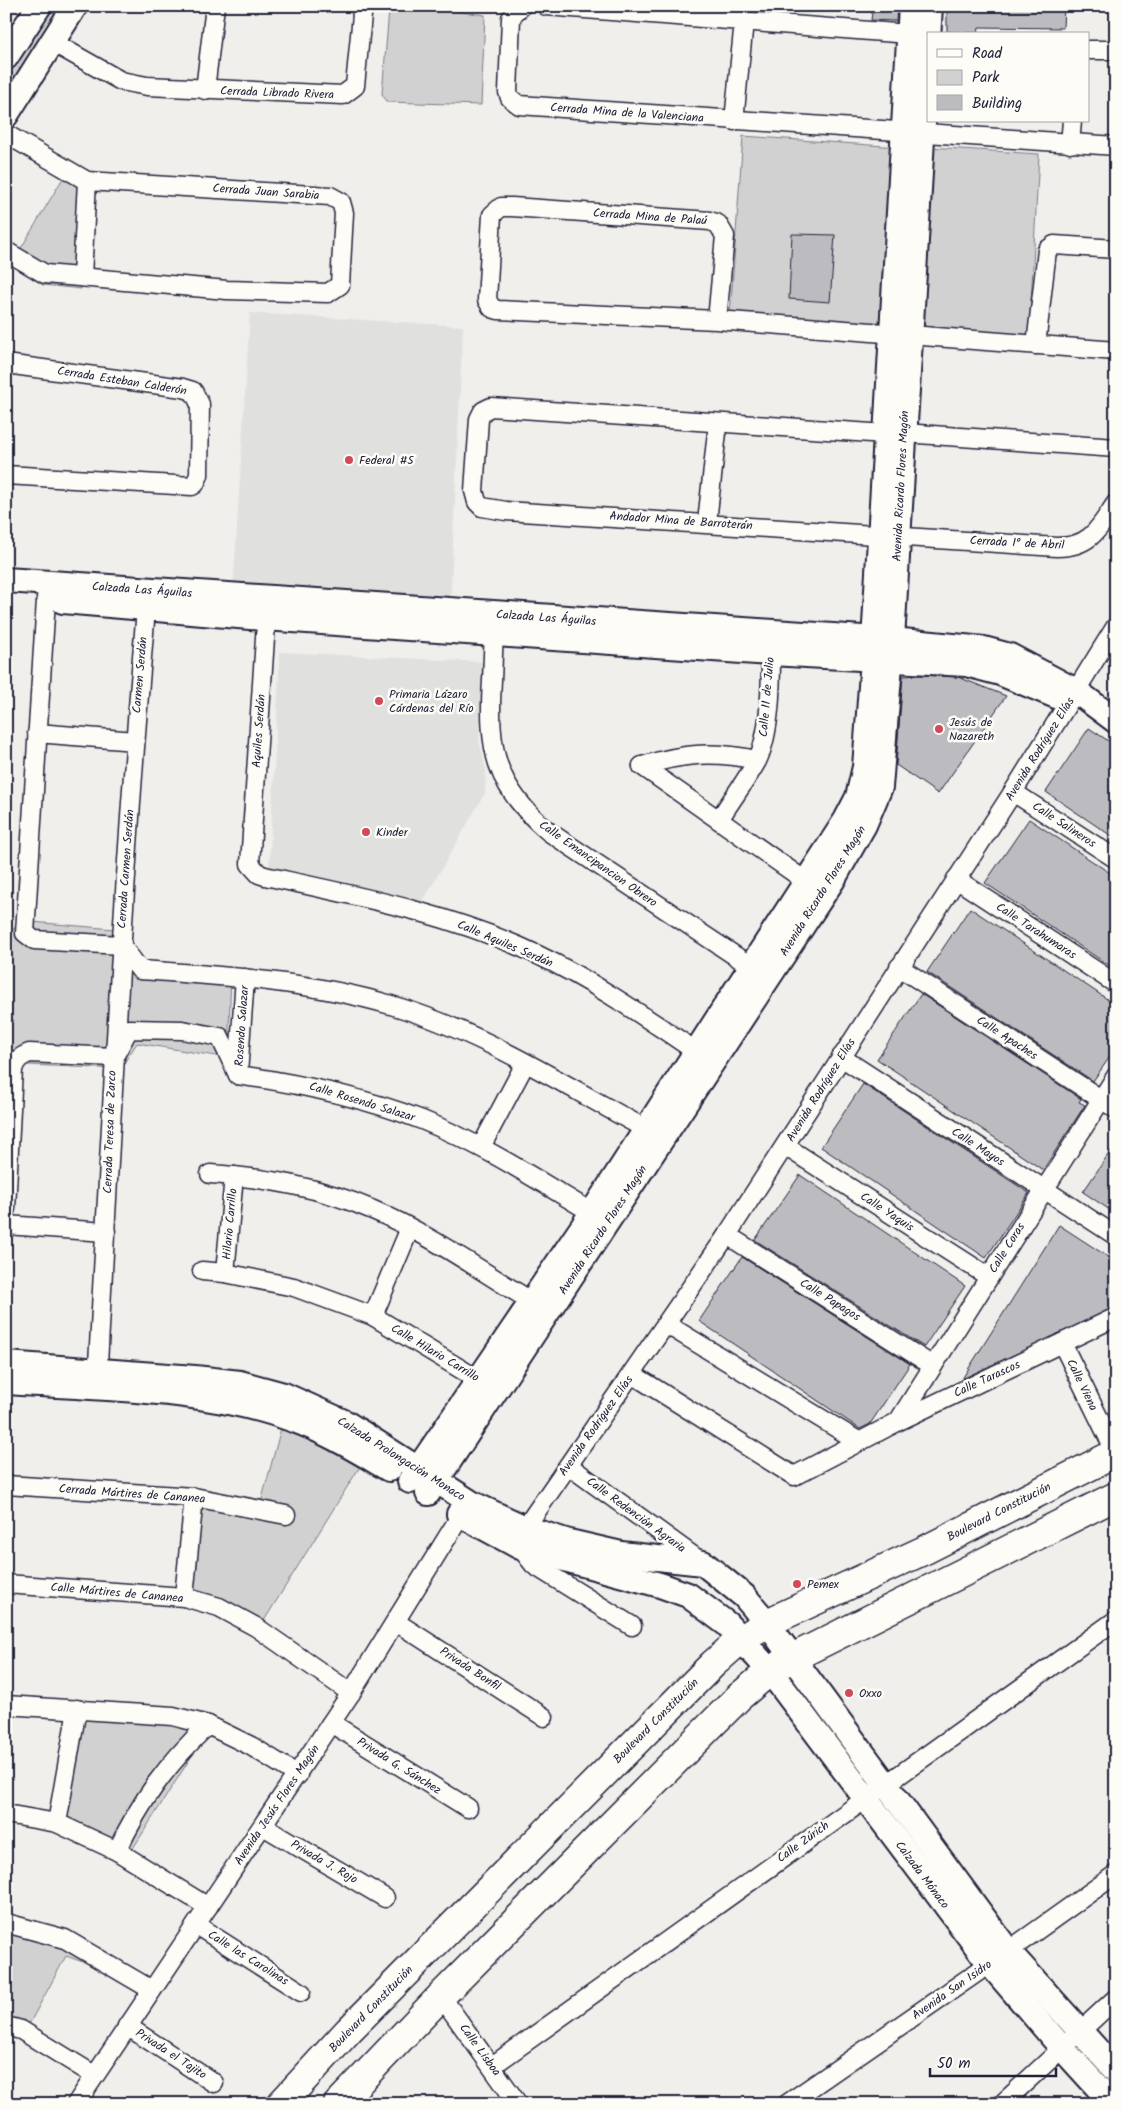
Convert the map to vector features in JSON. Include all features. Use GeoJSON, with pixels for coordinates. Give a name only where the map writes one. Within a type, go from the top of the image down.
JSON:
{"type":"FeatureCollection","features":[{"type":"Feature","properties":{"kind":"main road","name":"Boulevard Constitución"},"geometry":{"type":"LineString","coordinates":[[281,2104],[349,2030],[713,1664],[740,1640],[767,1623],[927,1549],[1116,1453]]}},
{"type":"Feature","properties":{"kind":"main road"},"geometry":{"type":"LineString","coordinates":[[338,2104],[441,1996],[739,1697],[781,1664],[1116,1496]]}},
{"type":"Feature","properties":{"kind":"street"},"geometry":{"type":"LineString","coordinates":[[6,57],[39,6]]}},
{"type":"Feature","properties":{"kind":"street"},"geometry":{"type":"LineString","coordinates":[[6,115],[74,6]]}},
{"type":"Feature","properties":{"kind":"street","name":"Cerrada Librado Rivera"},"geometry":{"type":"LineString","coordinates":[[205,90],[215,6]]}},
{"type":"Feature","properties":{"kind":"street","name":"Cerrada Librado Rivera"},"geometry":{"type":"LineString","coordinates":[[52,42],[122,81],[147,86],[343,95],[349,93],[355,86],[362,15],[360,6]]}},
{"type":"Feature","properties":{"kind":"street"},"geometry":{"type":"LineString","coordinates":[[546,6],[909,34]]}},
{"type":"Feature","properties":{"kind":"street","name":"Avenida Ricardo Flores Magón"},"geometry":{"type":"LineString","coordinates":[[422,1481],[600,1217],[760,973],[832,881],[873,806],[880,787],[882,649],[912,133],[909,34],[911,6]]}},
{"type":"Feature","properties":{"kind":"street","name":"Avenida Ricardo Flores Magón"},"geometry":{"type":"LineString","coordinates":[[912,133],[930,6]]}},
{"type":"Feature","properties":{"kind":"street","name":"Cerrada Mina de la Valenciana"},"geometry":{"type":"LineString","coordinates":[[517,12],[508,92],[510,98],[519,105],[1116,146]]}},
{"type":"Feature","properties":{"kind":"street"},"geometry":{"type":"LineString","coordinates":[[734,121],[744,21]]}},
{"type":"Feature","properties":{"kind":"street"},"geometry":{"type":"LineString","coordinates":[[1090,50],[1116,50]]}},
{"type":"Feature","properties":{"kind":"street"},"geometry":{"type":"LineString","coordinates":[[1070,144],[1072,122]]}},
{"type":"Feature","properties":{"kind":"street","name":"Cerrada Juan Sarabia"},"geometry":{"type":"LineString","coordinates":[[6,134],[87,181],[337,198],[343,207],[341,274],[338,288],[328,293],[227,290],[82,276]]}},
{"type":"Feature","properties":{"kind":"street"},"geometry":{"type":"LineString","coordinates":[[6,251],[45,274],[82,276],[87,181]]}},
{"type":"Feature","properties":{"kind":"street","name":"Cerrada Mina de Palaú"},"geometry":{"type":"LineString","coordinates":[[501,207],[512,207],[710,221],[718,224],[725,236],[717,320],[503,311],[492,308],[487,300],[492,215],[501,207]]}},
{"type":"Feature","properties":{"kind":"street"},"geometry":{"type":"LineString","coordinates":[[1036,345],[1047,250],[1054,245],[1116,249]]}},
{"type":"Feature","properties":{"kind":"street"},"geometry":{"type":"LineString","coordinates":[[717,320],[1116,351]]}},
{"type":"Feature","properties":{"kind":"street","name":"Cerrada Esteban Calderón"},"geometry":{"type":"LineString","coordinates":[[6,364],[183,388],[193,392],[198,397],[200,404],[199,475],[192,486],[6,475]]}},
{"type":"Feature","properties":{"kind":"street","name":"Andador Mina de Barroterán"},"geometry":{"type":"LineString","coordinates":[[718,423],[497,406],[486,408],[479,419],[474,491],[477,502],[482,507],[889,536]]}},
{"type":"Feature","properties":{"kind":"street"},"geometry":{"type":"LineString","coordinates":[[707,522],[718,423],[1116,448]]}},
{"type":"Feature","properties":{"kind":"street","name":"Cerrada 1° de Abril"},"geometry":{"type":"LineString","coordinates":[[889,536],[1068,547],[1083,542],[1096,532],[1116,503]]}},
{"type":"Feature","properties":{"kind":"street","name":"Calzada Las Águilas"},"geometry":{"type":"LineString","coordinates":[[6,580],[46,592],[146,609],[267,608]]}},
{"type":"Feature","properties":{"kind":"street","name":"Calzada Las Águilas"},"geometry":{"type":"LineString","coordinates":[[6,596],[46,592],[771,643],[882,649],[984,649],[1010,656],[1072,697],[1109,717]]}},
{"type":"Feature","properties":{"kind":"street","name":"Cerrada Carmen Serdán"},"geometry":{"type":"LineString","coordinates":[[46,592],[26,933],[34,940],[121,945],[135,741]]}},
{"type":"Feature","properties":{"kind":"street","name":"Aquiles Serdán"},"geometry":{"type":"LineString","coordinates":[[250,864],[267,608]]}},
{"type":"Feature","properties":{"kind":"street","name":"Carmen Serdán"},"geometry":{"type":"LineString","coordinates":[[135,741],[146,609]]}},
{"type":"Feature","properties":{"kind":"street","name":"Calle Emancipancion Obrero"},"geometry":{"type":"LineString","coordinates":[[495,624],[490,715],[491,741],[500,769],[512,793],[533,818],[549,832],[760,973]]}},
{"type":"Feature","properties":{"kind":"street","name":"Avenida Rodríguez Elías"},"geometry":{"type":"LineString","coordinates":[[522,1538],[785,1146],[1013,792],[1116,626]]}},
{"type":"Feature","properties":{"kind":"street","name":"Calle 11 de Julio"},"geometry":{"type":"LineString","coordinates":[[719,820],[757,760],[763,741],[767,718],[771,643]]}},
{"type":"Feature","properties":{"kind":"street","name":"Avenida Ricardo Flores Magón"},"geometry":{"type":"LineString","coordinates":[[760,973],[807,882],[858,797],[865,768],[882,649]]}},
{"type":"Feature","properties":{"kind":"street"},"geometry":{"type":"LineString","coordinates":[[37,733],[135,741]]}},
{"type":"Feature","properties":{"kind":"street"},"geometry":{"type":"LineString","coordinates":[[757,760],[730,754],[700,753],[671,757],[642,766],[807,882]]}},
{"type":"Feature","properties":{"kind":"street","name":"Calle Salineros"},"geometry":{"type":"LineString","coordinates":[[1013,792],[1116,859]]}},
{"type":"Feature","properties":{"kind":"street","name":"Calle Aquiles Serdán"},"geometry":{"type":"LineString","coordinates":[[250,864],[259,874],[265,876],[399,905],[473,928],[530,952],[593,985],[705,1057]]}},
{"type":"Feature","properties":{"kind":"street","name":"Calle Tarahumaras"},"geometry":{"type":"LineString","coordinates":[[956,879],[1116,984]]}},
{"type":"Feature","properties":{"kind":"street"},"geometry":{"type":"LineString","coordinates":[[121,945],[140,970],[245,978],[320,988],[392,1005],[462,1031],[646,1129]]}},
{"type":"Feature","properties":{"kind":"street"},"geometry":{"type":"LineString","coordinates":[[114,1057],[121,945]]}},
{"type":"Feature","properties":{"kind":"street","name":"Calle Apaches"},"geometry":{"type":"LineString","coordinates":[[899,967],[1108,1104]]}},
{"type":"Feature","properties":{"kind":"street","name":"Rosendo Salazar"},"geometry":{"type":"LineString","coordinates":[[238,1075],[245,978]]}},
{"type":"Feature","properties":{"kind":"street"},"geometry":{"type":"LineString","coordinates":[[114,1057],[129,1029],[182,1030],[220,1037],[238,1075]]}},
{"type":"Feature","properties":{"kind":"street","name":"Cerrada Teresa de Zarco"},"geometry":{"type":"LineString","coordinates":[[6,1209],[13,1069],[18,1059],[28,1053],[114,1057],[97,1379]]}},
{"type":"Feature","properties":{"kind":"street","name":"Avenida Ricardo Flores Magón"},"geometry":{"type":"LineString","coordinates":[[487,1385],[531,1301],[600,1217],[646,1129],[705,1057]]}},
{"type":"Feature","properties":{"kind":"street","name":"Calle Mayos"},"geometry":{"type":"LineString","coordinates":[[842,1057],[1116,1236]]}},
{"type":"Feature","properties":{"kind":"street"},"geometry":{"type":"LineString","coordinates":[[481,1147],[525,1064]]}},
{"type":"Feature","properties":{"kind":"street","name":"Calle Rosendo Salazar"},"geometry":{"type":"LineString","coordinates":[[238,1075],[301,1084],[363,1100],[423,1121],[481,1147],[600,1217]]}},
{"type":"Feature","properties":{"kind":"street","name":"Calle Coras"},"geometry":{"type":"LineString","coordinates":[[898,1421],[1044,1190],[1108,1104],[1116,1076]]}},
{"type":"Feature","properties":{"kind":"street","name":"Calle Yaquis"},"geometry":{"type":"LineString","coordinates":[[785,1146],[989,1277]]}},
{"type":"Feature","properties":{"kind":"street"},"geometry":{"type":"LineString","coordinates":[[210,1174],[285,1182],[330,1194],[373,1210],[410,1228],[531,1301]]}},
{"type":"Feature","properties":{"kind":"street","name":"Hilario Carrillo"},"geometry":{"type":"LineString","coordinates":[[225,1273],[234,1176]]}},
{"type":"Feature","properties":{"kind":"street"},"geometry":{"type":"LineString","coordinates":[[6,1225],[106,1232]]}},
{"type":"Feature","properties":{"kind":"street"},"geometry":{"type":"LineString","coordinates":[[373,1316],[410,1228]]}},
{"type":"Feature","properties":{"kind":"street","name":"Calle Papagos"},"geometry":{"type":"LineString","coordinates":[[727,1235],[933,1366]]}},
{"type":"Feature","properties":{"kind":"street","name":"Calle Hilario Carrillo"},"geometry":{"type":"LineString","coordinates":[[202,1271],[225,1273],[294,1287],[373,1316],[487,1385]]}},
{"type":"Feature","properties":{"kind":"street","name":"Calle Tarascos"},"geometry":{"type":"LineString","coordinates":[[632,1374],[794,1476],[898,1421],[1116,1317]]}},
{"type":"Feature","properties":{"kind":"street"},"geometry":{"type":"LineString","coordinates":[[666,1324],[858,1441]]}},
{"type":"Feature","properties":{"kind":"street","name":"Calle Viena"},"geometry":{"type":"LineString","coordinates":[[1062,1344],[1116,1453]]}},
{"type":"Feature","properties":{"kind":"street","name":"Calzada Prolongación Monaco"},"geometry":{"type":"LineString","coordinates":[[6,1364],[258,1408],[292,1419],[422,1481],[467,1509],[522,1538],[688,1595],[726,1624],[740,1640]]}},
{"type":"Feature","properties":{"kind":"street","name":"Calzada Prolongación Monaco"},"geometry":{"type":"LineString","coordinates":[[6,1382],[97,1379]]}},
{"type":"Feature","properties":{"kind":"street","name":"Calle Redención Agraria"},"geometry":{"type":"LineString","coordinates":[[569,1466],[703,1563]]}},
{"type":"Feature","properties":{"kind":"street","name":"Cerrada Mártires de Cananea"},"geometry":{"type":"LineString","coordinates":[[6,1485],[194,1497],[286,1515]]}},
{"type":"Feature","properties":{"kind":"street"},"geometry":{"type":"LineString","coordinates":[[184,1597],[194,1497]]}},
{"type":"Feature","properties":{"kind":"street","name":"Avenida Jesús Flores Magón"},"geometry":{"type":"LineString","coordinates":[[76,2104],[298,1775],[467,1509]]}},
{"type":"Feature","properties":{"kind":"street"},"geometry":{"type":"LineString","coordinates":[[522,1538],[534,1565],[632,1626]]}},
{"type":"Feature","properties":{"kind":"street","name":"Calzada Prolongación Monaco"},"geometry":{"type":"LineString","coordinates":[[522,1538],[569,1542],[621,1554],[703,1563]]}},
{"type":"Feature","properties":{"kind":"street"},"geometry":{"type":"LineString","coordinates":[[703,1563],[744,1596],[767,1623]]}},
{"type":"Feature","properties":{"kind":"street","name":"Calle Mártires de Cananea"},"geometry":{"type":"LineString","coordinates":[[6,1584],[184,1597],[219,1607],[256,1627],[351,1693]]}},
{"type":"Feature","properties":{"kind":"street","name":"Calle Zúrich"},"geometry":{"type":"LineString","coordinates":[[492,2066],[1116,1620]]}},
{"type":"Feature","properties":{"kind":"street","name":"Privada Bonfil"},"geometry":{"type":"LineString","coordinates":[[396,1622],[544,1717]]}},
{"type":"Feature","properties":{"kind":"street","name":"Calzada Mónaco"},"geometry":{"type":"LineString","coordinates":[[767,1623],[781,1664],[864,1799],[999,1958],[1079,2032],[1116,2071]]}},
{"type":"Feature","properties":{"kind":"street","name":"Calzada Mónaco"},"geometry":{"type":"LineString","coordinates":[[740,1640],[781,1664],[884,1784],[999,1958],[1062,2048],[1113,2104]]}},
{"type":"Feature","properties":{"kind":"street"},"geometry":{"type":"LineString","coordinates":[[6,1705],[173,1716],[208,1725],[251,1746],[298,1775]]}},
{"type":"Feature","properties":{"kind":"street"},"geometry":{"type":"LineString","coordinates":[[57,1823],[77,1709]]}},
{"type":"Feature","properties":{"kind":"street","name":"Privada G. Sánchez"},"geometry":{"type":"LineString","coordinates":[[331,1723],[468,1808]]}},
{"type":"Feature","properties":{"kind":"street"},"geometry":{"type":"LineString","coordinates":[[117,1851],[134,1816],[155,1783],[180,1752],[208,1725]]}},
{"type":"Feature","properties":{"kind":"street"},"geometry":{"type":"LineString","coordinates":[[6,1814],[57,1823],[117,1851],[208,1907]]}},
{"type":"Feature","properties":{"kind":"street","name":"Privada J. Rojo"},"geometry":{"type":"LineString","coordinates":[[263,1826],[386,1898]]}},
{"type":"Feature","properties":{"kind":"street","name":"Avenida San Isidro"},"geometry":{"type":"LineString","coordinates":[[788,2104],[999,1958],[1116,1874]]}},
{"type":"Feature","properties":{"kind":"street"},"geometry":{"type":"LineString","coordinates":[[6,1923],[65,1939],[152,1990]]}},
{"type":"Feature","properties":{"kind":"street","name":"Calle las Carolinas"},"geometry":{"type":"LineString","coordinates":[[196,1925],[301,1992]]}},
{"type":"Feature","properties":{"kind":"street","name":"Calle Lisboa"},"geometry":{"type":"LineString","coordinates":[[441,1996],[518,2104]]}},
{"type":"Feature","properties":{"kind":"street"},"geometry":{"type":"LineString","coordinates":[[1002,2104],[1116,1998]]}},
{"type":"Feature","properties":{"kind":"street"},"geometry":{"type":"LineString","coordinates":[[6,2026],[21,2030],[94,2075]]}},
{"type":"Feature","properties":{"kind":"street","name":"Privada el Tajito"},"geometry":{"type":"LineString","coordinates":[[127,2026],[214,2083]]}},
{"type":"Feature","properties":{"kind":"shaded area","name":"Federal #5"},"geometry":{"type":"Polygon","coordinates":[[[250,313],[463,326],[450,607],[233,593],[250,313]]]}},
{"type":"Feature","properties":{"kind":"shaded area"},"geometry":{"type":"Polygon","coordinates":[[[280,652],[484,662],[479,739],[486,771],[485,793],[422,903],[269,871],[280,652]]]}},
{"type":"Feature","properties":{"kind":"green space"},"geometry":{"type":"Polygon","coordinates":[[[45,6],[68,6],[6,101],[6,66],[45,6]]]}},
{"type":"Feature","properties":{"kind":"green space"},"geometry":{"type":"Polygon","coordinates":[[[393,6],[417,6],[485,15],[481,105],[387,102],[382,94],[389,10],[393,6]]]}},
{"type":"Feature","properties":{"kind":"green space"},"geometry":{"type":"Polygon","coordinates":[[[743,136],[898,147],[885,327],[730,315],[743,136]]]}},
{"type":"Feature","properties":{"kind":"green space"},"geometry":{"type":"Polygon","coordinates":[[[929,147],[1039,154],[1029,339],[919,332],[929,147]]]}},
{"type":"Feature","properties":{"kind":"green space"},"geometry":{"type":"Polygon","coordinates":[[[66,173],[89,185],[81,289],[43,285],[11,265],[66,173]]]}},
{"type":"Feature","properties":{"kind":"green space"},"geometry":{"type":"Polygon","coordinates":[[[20,921],[114,929],[145,968],[231,973],[228,1058],[137,1043],[120,1069],[6,1064],[6,939],[20,921]]]}},
{"type":"Feature","properties":{"kind":"green space"},"geometry":{"type":"Polygon","coordinates":[[[283,1421],[364,1460],[260,1627],[179,1594],[186,1489],[260,1506],[283,1421]]]}},
{"type":"Feature","properties":{"kind":"green space"},"geometry":{"type":"Polygon","coordinates":[[[80,1700],[214,1721],[130,1853],[47,1829],[80,1700]]]}},
{"type":"Feature","properties":{"kind":"green space"},"geometry":{"type":"Polygon","coordinates":[[[6,1919],[90,1949],[83,1962],[66,1956],[26,2030],[6,2024],[6,1919]]]}},
{"type":"Feature","properties":{"kind":"building"},"geometry":{"type":"Polygon","coordinates":[[[873,6],[897,6],[896,21],[871,20],[873,6]]]}},
{"type":"Feature","properties":{"kind":"building"},"geometry":{"type":"Polygon","coordinates":[[[947,6],[1064,6],[1063,28],[979,27],[978,32],[947,32],[947,6]]]}},
{"type":"Feature","properties":{"kind":"building"},"geometry":{"type":"Polygon","coordinates":[[[792,234],[835,235],[830,302],[789,299],[792,234]]]}},
{"type":"Feature","properties":{"kind":"building","name":"Jesús de Nazareth"},"geometry":{"type":"Polygon","coordinates":[[[903,676],[958,677],[1006,696],[938,794],[896,765],[903,676]]]}},
{"type":"Feature","properties":{"kind":"building"},"geometry":{"type":"Polygon","coordinates":[[[1089,728],[1116,746],[1116,839],[1046,792],[1089,728]]]}},
{"type":"Feature","properties":{"kind":"building"},"geometry":{"type":"Polygon","coordinates":[[[1029,819],[1116,877],[1116,970],[985,883],[1029,819]]]}},
{"type":"Feature","properties":{"kind":"building"},"geometry":{"type":"Polygon","coordinates":[[[970,908],[1116,1005],[1116,1048],[1093,1081],[927,972],[970,908]]]}},
{"type":"Feature","properties":{"kind":"building"},"geometry":{"type":"Polygon","coordinates":[[[921,994],[1081,1099],[1079,1102],[1085,1105],[1043,1170],[877,1059],[921,994]]]}},
{"type":"Feature","properties":{"kind":"building"},"geometry":{"type":"Polygon","coordinates":[[[863,1084],[1029,1193],[986,1258],[821,1147],[863,1084]]]}},
{"type":"Feature","properties":{"kind":"building"},"geometry":{"type":"Polygon","coordinates":[[[1116,1143],[1116,1214],[1083,1192],[1116,1143]]]}},
{"type":"Feature","properties":{"kind":"building"},"geometry":{"type":"Polygon","coordinates":[[[800,1175],[965,1286],[924,1347],[755,1240],[800,1175]]]}},
{"type":"Feature","properties":{"kind":"building"},"geometry":{"type":"Polygon","coordinates":[[[1059,1225],[1116,1262],[1116,1307],[962,1379],[1059,1225]]]}},
{"type":"Feature","properties":{"kind":"building"},"geometry":{"type":"Polygon","coordinates":[[[742,1257],[910,1364],[870,1424],[860,1429],[699,1321],[742,1257]]]}},
{"type":"Feature","properties":{"kind":"place","name":"Federal #5"},"geometry":{"type":"Point","coordinates":[349,460]}},
{"type":"Feature","properties":{"kind":"place","name":"Primaria Lázaro Cárdenas del Río"},"geometry":{"type":"Point","coordinates":[379,701]}},
{"type":"Feature","properties":{"kind":"place","name":"Jesús de Nazareth"},"geometry":{"type":"Point","coordinates":[939,729]}},
{"type":"Feature","properties":{"kind":"place","name":"Kinder"},"geometry":{"type":"Point","coordinates":[366,832]}},
{"type":"Feature","properties":{"kind":"place","name":"Pemex"},"geometry":{"type":"Point","coordinates":[797,1584]}},
{"type":"Feature","properties":{"kind":"place","name":"Oxxo"},"geometry":{"type":"Point","coordinates":[849,1693]}}]}
